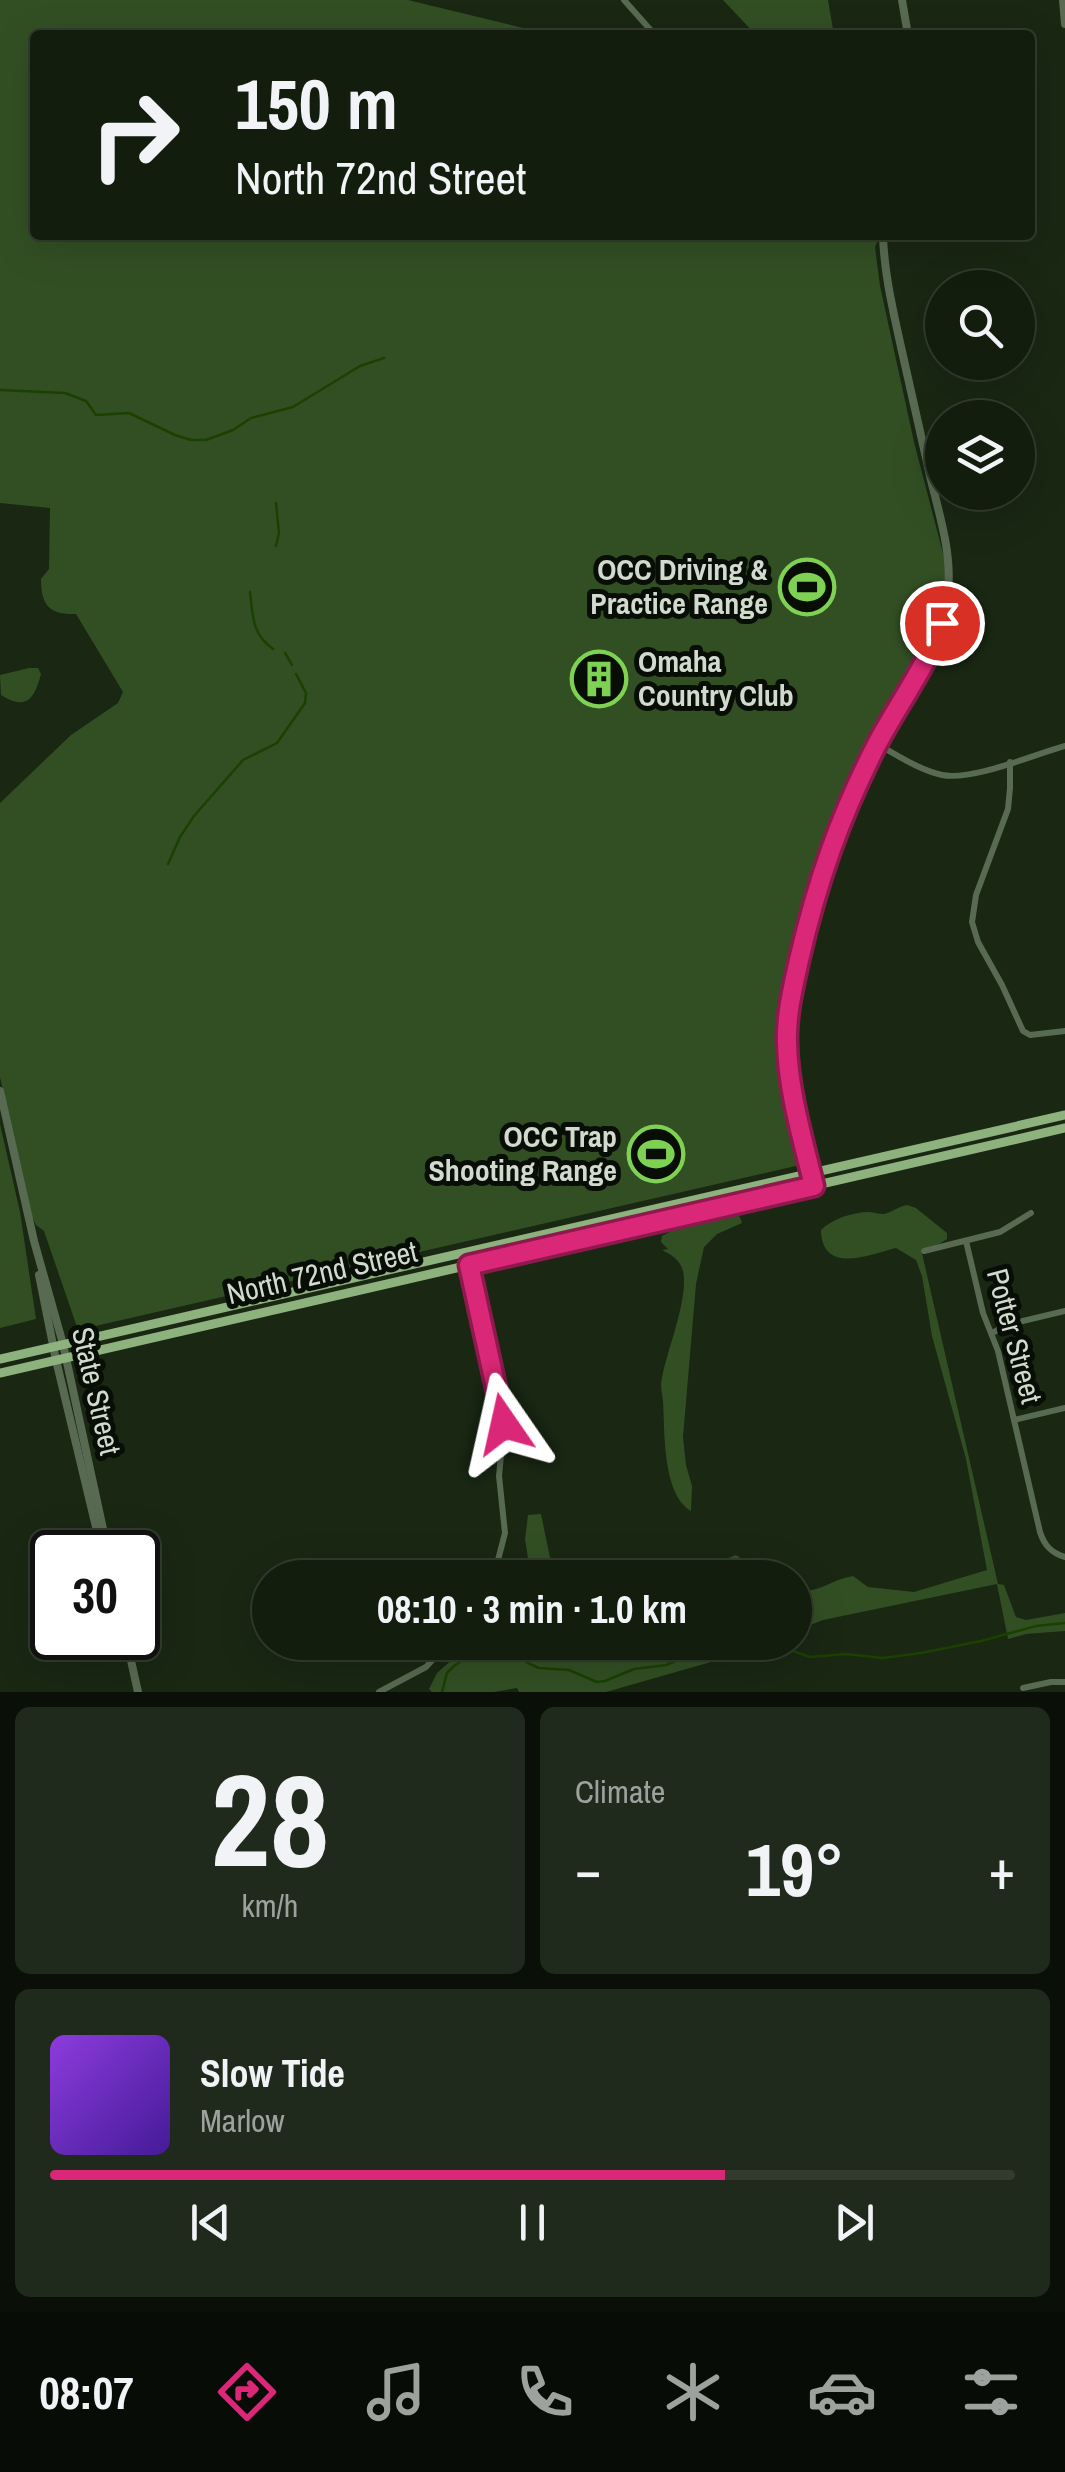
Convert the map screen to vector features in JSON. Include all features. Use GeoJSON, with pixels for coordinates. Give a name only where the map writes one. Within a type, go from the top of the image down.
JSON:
{"type":"FeatureCollection","features":[{"type":"Feature","properties":{"kind":"main road","name":"North 72nd Street"},"geometry":{"type":"LineString","coordinates":[[0,1359],[1065,1114]]}},
{"type":"Feature","properties":{"kind":"main road","name":"North 72nd Street"},"geometry":{"type":"LineString","coordinates":[[0,1373],[816,1190],[1065,1128]]}},
{"type":"Feature","properties":{"kind":"street"},"geometry":{"type":"LineString","coordinates":[[624,0],[651,30]]}},
{"type":"Feature","properties":{"kind":"street"},"geometry":{"type":"LineString","coordinates":[[902,0],[907,30]]}},
{"type":"Feature","properties":{"kind":"street"},"geometry":{"type":"LineString","coordinates":[[1063,0],[1065,24]]}},
{"type":"Feature","properties":{"kind":"street"},"geometry":{"type":"LineString","coordinates":[[816,1190],[790,1076],[788,1013],[805,936],[844,810],[940,631],[949,576],[944,532],[894,316],[883,240]]}},
{"type":"Feature","properties":{"kind":"street"},"geometry":{"type":"LineString","coordinates":[[877,744],[930,772],[946,775],[974,774],[1065,746]]}},
{"type":"Feature","properties":{"kind":"street"},"geometry":{"type":"LineString","coordinates":[[1010,762],[1008,809],[976,895],[972,922],[1023,1032],[1030,1035],[1065,1031]]}},
{"type":"Feature","properties":{"kind":"street","name":"State Street"},"geometry":{"type":"LineString","coordinates":[[0,1091],[100,1530]]}},
{"type":"Feature","properties":{"kind":"street"},"geometry":{"type":"LineString","coordinates":[[924,1251],[1000,1232],[1032,1213]]}},
{"type":"Feature","properties":{"kind":"street","name":"Potter Street"},"geometry":{"type":"LineString","coordinates":[[966,1241],[983,1312],[998,1351],[1040,1532],[1045,1545],[1065,1557]]}},
{"type":"Feature","properties":{"kind":"street"},"geometry":{"type":"LineString","coordinates":[[466,1252],[504,1424],[499,1476],[505,1533],[498,1560]]}},
{"type":"Feature","properties":{"kind":"street"},"geometry":{"type":"LineString","coordinates":[[992,1333],[1010,1324],[1065,1310]]}},
{"type":"Feature","properties":{"kind":"street"},"geometry":{"type":"LineString","coordinates":[[1014,1420],[1065,1408]]}},
{"type":"Feature","properties":{"kind":"street"},"geometry":{"type":"LineString","coordinates":[[131,1660],[138,1692]]}},
{"type":"Feature","properties":{"kind":"street"},"geometry":{"type":"LineString","coordinates":[[379,1692],[426,1668],[433,1660]]}},
{"type":"Feature","properties":{"kind":"street"},"geometry":{"type":"LineString","coordinates":[[1023,1688],[1065,1682]]}},
{"type":"Feature","properties":{"kind":"green space","name":"Omaha Country Club"},"geometry":{"type":"Polygon","coordinates":[[[0,0],[408,0],[528,30],[30,30],[30,240],[878,240],[875,247],[880,286],[925,484],[925,510],[932,510],[945,561],[945,591],[932,641],[875,741],[869,742],[866,760],[839,804],[835,825],[812,874],[777,1038],[800,1165],[78,1330],[44,1231],[31,1214],[0,1077],[0,803],[71,735],[118,703],[123,692],[76,614],[60,613],[45,602],[41,579],[49,569],[50,508],[0,503],[0,0]]]}},
{"type":"Feature","properties":{"kind":"green space"},"geometry":{"type":"Polygon","coordinates":[[[723,0],[828,0],[833,30],[751,30],[723,0]]]}},
{"type":"Feature","properties":{"kind":"green space"},"geometry":{"type":"Polygon","coordinates":[[[38,668],[41,674],[28,700],[17,702],[1,695],[0,675],[38,668]]]}},
{"type":"Feature","properties":{"kind":"green space"},"geometry":{"type":"Polygon","coordinates":[[[0,1124],[20,1212],[36,1319],[0,1328],[0,1124]]]}},
{"type":"Feature","properties":{"kind":"green space"},"geometry":{"type":"Polygon","coordinates":[[[907,1205],[947,1233],[947,1239],[939,1244],[921,1249],[998,1584],[1004,1585],[1016,1617],[1026,1620],[1065,1613],[1065,1631],[1008,1639],[997,1584],[812,1624],[812,1589],[845,1578],[853,1576],[868,1587],[914,1592],[987,1570],[966,1459],[932,1336],[916,1260],[896,1248],[862,1257],[839,1257],[823,1244],[821,1230],[836,1220],[869,1212],[884,1214],[907,1205]]]}},
{"type":"Feature","properties":{"kind":"green space"},"geometry":{"type":"Polygon","coordinates":[[[735,1214],[742,1223],[717,1234],[704,1247],[696,1284],[683,1437],[692,1486],[691,1511],[682,1503],[670,1477],[661,1387],[680,1309],[683,1271],[675,1258],[662,1250],[668,1249],[661,1242],[662,1236],[683,1225],[735,1214]]]}},
{"type":"Feature","properties":{"kind":"green space"},"geometry":{"type":"Polygon","coordinates":[[[541,1514],[550,1560],[528,1560],[525,1539],[528,1515],[541,1514]]]}},
{"type":"Feature","properties":{"kind":"green space"},"geometry":{"type":"Polygon","coordinates":[[[451,1660],[718,1660],[606,1692],[519,1692],[517,1688],[432,1692],[429,1689],[437,1673],[451,1660]]]}},
{"type":"Feature","properties":{"kind":"waterway"},"geometry":{"type":"LineString","coordinates":[[0,390],[65,393],[86,401],[96,415],[129,413],[175,435],[206,440],[251,418],[293,407],[360,366],[384,358]]}},
{"type":"Feature","properties":{"kind":"waterway"},"geometry":{"type":"LineString","coordinates":[[276,503],[276,546]]}},
{"type":"Feature","properties":{"kind":"waterway"},"geometry":{"type":"LineString","coordinates":[[250,592],[257,631],[273,649]]}},
{"type":"Feature","properties":{"kind":"waterway"},"geometry":{"type":"LineString","coordinates":[[285,653],[292,665]]}},
{"type":"Feature","properties":{"kind":"waterway"},"geometry":{"type":"LineString","coordinates":[[168,864],[194,816],[243,760],[277,743],[305,703],[306,693],[296,674]]}},
{"type":"Feature","properties":{"kind":"waterway"},"geometry":{"type":"LineString","coordinates":[[812,1657],[846,1654],[883,1658],[921,1653],[1065,1623]]}},
{"type":"Feature","properties":{"kind":"waterway"},"geometry":{"type":"LineString","coordinates":[[442,1692],[447,1673],[463,1660]]}},
{"type":"Feature","properties":{"kind":"waterway"},"geometry":{"type":"LineString","coordinates":[[524,1660],[539,1668],[569,1670],[597,1682],[678,1660]]}},
{"type":"Feature","properties":{"kind":"place","name":"OCC Driving & Practice Range"},"geometry":{"type":"Point","coordinates":[807,587]}},
{"type":"Feature","properties":{"kind":"place","name":"Omaha Country Club"},"geometry":{"type":"Point","coordinates":[599,679]}},
{"type":"Feature","properties":{"kind":"place","name":"OCC Trap Shooting Range"},"geometry":{"type":"Point","coordinates":[656,1154]}},
{"type":"Feature","properties":{"kind":"route"},"geometry":{"type":"LineString","coordinates":[[504,1424],[469,1265],[814,1186],[794,1098],[787,1044],[788,1013],[798,966],[844,810],[890,719],[926,661],[942,623]]}}]}
